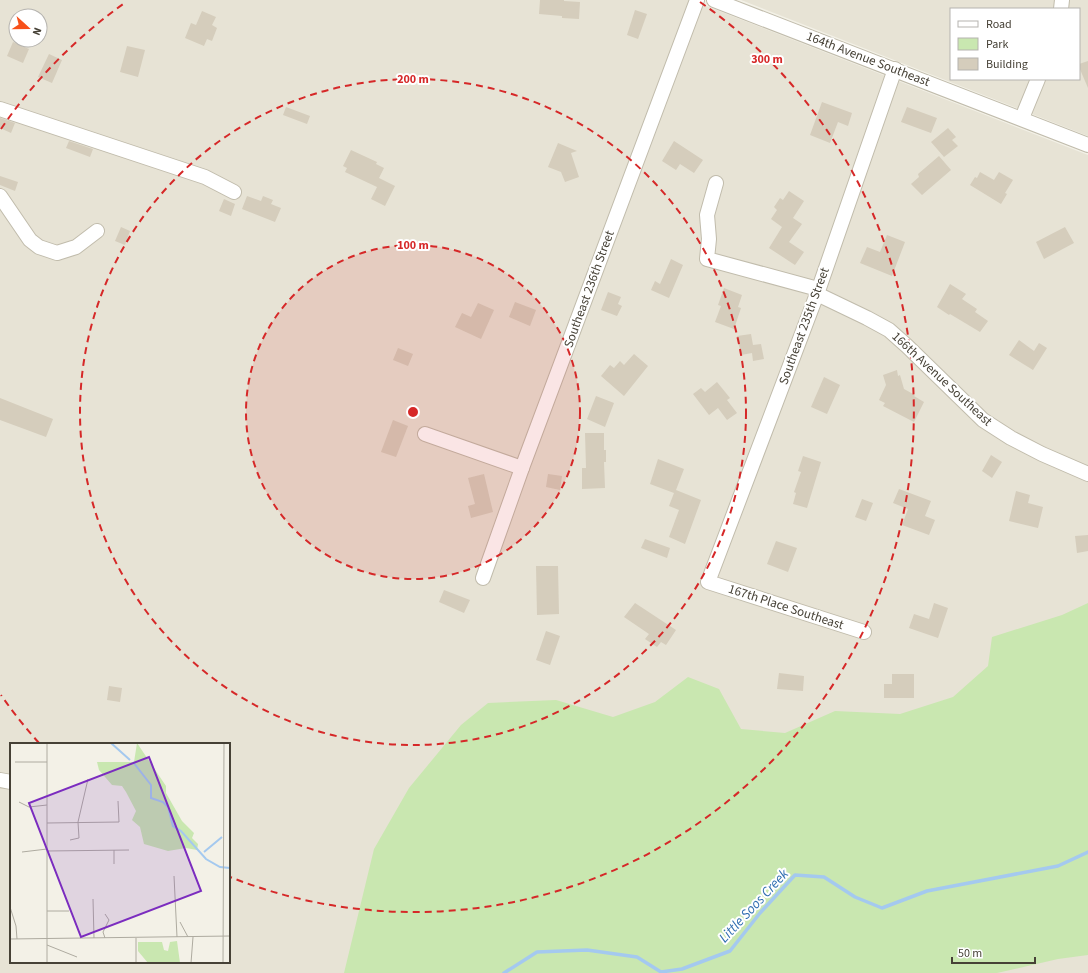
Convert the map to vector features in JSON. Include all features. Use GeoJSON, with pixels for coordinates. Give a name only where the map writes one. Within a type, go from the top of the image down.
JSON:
{"type":"FeatureCollection","features":[{"type":"Feature","properties":{"kind":"street","name":"Southeast 236th Street"},"geometry":{"type":"LineString","coordinates":[[484,578],[522,468],[697,0]]}},
{"type":"Feature","properties":{"kind":"street","name":"164th Avenue Southeast"},"geometry":{"type":"LineString","coordinates":[[714,0],[1088,144]]}},
{"type":"Feature","properties":{"kind":"street","name":"Southeast 235th Street"},"geometry":{"type":"LineString","coordinates":[[708,582],[818,292],[895,69]]}},
{"type":"Feature","properties":{"kind":"street"},"geometry":{"type":"LineString","coordinates":[[1022,118],[1038,80]]}},
{"type":"Feature","properties":{"kind":"street"},"geometry":{"type":"LineString","coordinates":[[0,109],[205,177],[234,192]]}},
{"type":"Feature","properties":{"kind":"street","name":"166th Avenue Southeast"},"geometry":{"type":"LineString","coordinates":[[716,183],[707,215],[709,239],[707,259],[818,292],[889,330],[983,420],[1010,438],[1088,474]]}},
{"type":"Feature","properties":{"kind":"street"},"geometry":{"type":"LineString","coordinates":[[0,196],[30,240],[39,247],[57,253],[76,247],[97,231]]}},
{"type":"Feature","properties":{"kind":"street"},"geometry":{"type":"LineString","coordinates":[[425,434],[522,468]]}},
{"type":"Feature","properties":{"kind":"street","name":"167th Place Southeast"},"geometry":{"type":"LineString","coordinates":[[708,582],[864,632]]}},
{"type":"Feature","properties":{"kind":"street"},"geometry":{"type":"LineString","coordinates":[[0,780],[10,782]]}},
{"type":"Feature","properties":{"kind":"shaded area"},"geometry":{"type":"Polygon","coordinates":[[[0,0],[691,0],[1088,155],[1088,973],[0,973],[0,0]]]}},
{"type":"Feature","properties":{"kind":"shaded area"},"geometry":{"type":"Polygon","coordinates":[[[741,0],[1088,0],[1088,136],[741,0]]]}},
{"type":"Feature","properties":{"kind":"green space"},"geometry":{"type":"Polygon","coordinates":[[[1088,603],[1088,955],[1058,959],[997,973],[344,973],[374,849],[409,788],[461,725],[488,703],[556,700],[613,717],[655,702],[688,677],[719,689],[741,729],[785,733],[835,711],[900,714],[953,697],[988,666],[992,637],[1062,615],[1088,603]]]}},
{"type":"Feature","properties":{"kind":"building"},"geometry":{"type":"Polygon","coordinates":[[[540,0],[580,2],[579,19],[539,14],[540,0]]]}},
{"type":"Feature","properties":{"kind":"building"},"geometry":{"type":"Polygon","coordinates":[[[635,10],[647,14],[638,39],[627,35],[635,10]]]}},
{"type":"Feature","properties":{"kind":"building"},"geometry":{"type":"Polygon","coordinates":[[[202,11],[216,17],[212,25],[217,28],[212,41],[207,39],[204,46],[185,38],[191,23],[196,25],[202,11]]]}},
{"type":"Feature","properties":{"kind":"building"},"geometry":{"type":"Polygon","coordinates":[[[127,46],[145,50],[138,77],[120,72],[127,46]]]}},
{"type":"Feature","properties":{"kind":"building"},"geometry":{"type":"Polygon","coordinates":[[[10,48],[29,49],[23,63],[7,56],[10,48]]]}},
{"type":"Feature","properties":{"kind":"building"},"geometry":{"type":"Polygon","coordinates":[[[49,54],[62,60],[52,83],[38,77],[49,54]]]}},
{"type":"Feature","properties":{"kind":"building"},"geometry":{"type":"Polygon","coordinates":[[[1088,61],[1088,88],[1080,69],[1080,64],[1088,61]]]}},
{"type":"Feature","properties":{"kind":"building"},"geometry":{"type":"Polygon","coordinates":[[[822,102],[852,113],[848,126],[838,122],[830,143],[810,135],[822,102]]]}},
{"type":"Feature","properties":{"kind":"building"},"geometry":{"type":"Polygon","coordinates":[[[286,107],[310,116],[307,124],[283,115],[286,107]]]}},
{"type":"Feature","properties":{"kind":"building"},"geometry":{"type":"Polygon","coordinates":[[[907,107],[937,118],[931,133],[901,122],[907,107]]]}},
{"type":"Feature","properties":{"kind":"building"},"geometry":{"type":"Polygon","coordinates":[[[0,118],[15,123],[11,133],[0,128],[0,118]]]}},
{"type":"Feature","properties":{"kind":"building"},"geometry":{"type":"Polygon","coordinates":[[[948,128],[956,137],[952,140],[958,146],[944,157],[931,142],[948,128]]]}},
{"type":"Feature","properties":{"kind":"building"},"geometry":{"type":"Polygon","coordinates":[[[69,141],[93,149],[90,157],[66,148],[69,141]]]}},
{"type":"Feature","properties":{"kind":"building"},"geometry":{"type":"Polygon","coordinates":[[[674,141],[703,160],[694,173],[680,164],[676,170],[662,161],[674,141]]]}},
{"type":"Feature","properties":{"kind":"building"},"geometry":{"type":"Polygon","coordinates":[[[558,143],[577,151],[571,153],[579,177],[565,182],[561,172],[548,167],[558,143]]]}},
{"type":"Feature","properties":{"kind":"building"},"geometry":{"type":"Polygon","coordinates":[[[351,150],[377,162],[376,164],[384,168],[379,178],[395,186],[385,206],[371,199],[377,187],[345,172],[347,168],[343,166],[351,150]]]}},
{"type":"Feature","properties":{"kind":"building"},"geometry":{"type":"Polygon","coordinates":[[[939,156],[951,170],[922,195],[911,184],[919,177],[918,174],[939,156]]]}},
{"type":"Feature","properties":{"kind":"building"},"geometry":{"type":"Polygon","coordinates":[[[980,172],[994,180],[999,172],[1013,180],[1005,193],[1007,194],[1001,204],[970,185],[975,177],[977,178],[980,172]]]}},
{"type":"Feature","properties":{"kind":"building"},"geometry":{"type":"Polygon","coordinates":[[[0,176],[18,182],[15,191],[0,185],[0,176]]]}},
{"type":"Feature","properties":{"kind":"building"},"geometry":{"type":"Polygon","coordinates":[[[789,191],[804,201],[793,218],[802,224],[789,242],[804,252],[795,265],[769,248],[782,227],[771,219],[777,210],[774,207],[780,198],[783,200],[789,191]]]}},
{"type":"Feature","properties":{"kind":"building"},"geometry":{"type":"Polygon","coordinates":[[[247,196],[261,201],[263,196],[273,200],[271,204],[281,208],[275,222],[242,209],[247,196]]]}},
{"type":"Feature","properties":{"kind":"building"},"geometry":{"type":"Polygon","coordinates":[[[224,199],[235,204],[231,216],[219,211],[224,199]]]}},
{"type":"Feature","properties":{"kind":"building"},"geometry":{"type":"Polygon","coordinates":[[[121,227],[130,231],[125,245],[115,241],[121,227]]]}},
{"type":"Feature","properties":{"kind":"building"},"geometry":{"type":"Polygon","coordinates":[[[1065,227],[1074,243],[1044,259],[1036,242],[1065,227]]]}},
{"type":"Feature","properties":{"kind":"building"},"geometry":{"type":"Polygon","coordinates":[[[887,235],[905,242],[892,276],[860,263],[867,247],[880,252],[887,235]]]}},
{"type":"Feature","properties":{"kind":"building"},"geometry":{"type":"Polygon","coordinates":[[[671,259],[683,265],[669,298],[651,290],[655,281],[660,284],[671,259]]]}},
{"type":"Feature","properties":{"kind":"building"},"geometry":{"type":"Polygon","coordinates":[[[950,284],[966,294],[962,299],[977,309],[975,312],[988,321],[980,332],[937,307],[950,284]]]}},
{"type":"Feature","properties":{"kind":"building"},"geometry":{"type":"Polygon","coordinates":[[[724,288],[742,295],[738,307],[741,308],[734,329],[715,322],[721,306],[718,305],[724,288]]]}},
{"type":"Feature","properties":{"kind":"building"},"geometry":{"type":"Polygon","coordinates":[[[608,292],[621,297],[618,304],[622,306],[617,316],[601,310],[608,292]]]}},
{"type":"Feature","properties":{"kind":"building"},"geometry":{"type":"Polygon","coordinates":[[[515,302],[536,310],[530,326],[509,317],[515,302]]]}},
{"type":"Feature","properties":{"kind":"building"},"geometry":{"type":"Polygon","coordinates":[[[478,303],[494,310],[481,339],[455,327],[462,313],[471,317],[478,303]]]}},
{"type":"Feature","properties":{"kind":"building"},"geometry":{"type":"Polygon","coordinates":[[[751,334],[753,345],[761,344],[764,359],[753,361],[752,353],[741,355],[737,336],[751,334]]]}},
{"type":"Feature","properties":{"kind":"building"},"geometry":{"type":"Polygon","coordinates":[[[1019,340],[1034,351],[1039,343],[1047,348],[1033,370],[1009,355],[1019,340]]]}},
{"type":"Feature","properties":{"kind":"building"},"geometry":{"type":"Polygon","coordinates":[[[398,348],[413,354],[408,366],[393,360],[398,348]]]}},
{"type":"Feature","properties":{"kind":"building"},"geometry":{"type":"Polygon","coordinates":[[[634,354],[648,366],[624,396],[601,376],[610,365],[614,368],[620,361],[624,365],[634,354]]]}},
{"type":"Feature","properties":{"kind":"building"},"geometry":{"type":"Polygon","coordinates":[[[897,370],[904,389],[924,402],[914,422],[883,406],[885,403],[879,400],[886,385],[883,375],[897,370]]]}},
{"type":"Feature","properties":{"kind":"building"},"geometry":{"type":"Polygon","coordinates":[[[824,377],[840,385],[827,414],[811,407],[824,377]]]}},
{"type":"Feature","properties":{"kind":"building"},"geometry":{"type":"Polygon","coordinates":[[[717,382],[730,398],[727,400],[737,413],[727,420],[718,408],[709,415],[693,394],[701,388],[705,392],[717,382]]]}},
{"type":"Feature","properties":{"kind":"building"},"geometry":{"type":"Polygon","coordinates":[[[596,396],[614,403],[605,427],[587,419],[596,396]]]}},
{"type":"Feature","properties":{"kind":"building"},"geometry":{"type":"Polygon","coordinates":[[[0,398],[53,419],[46,437],[0,420],[0,398]]]}},
{"type":"Feature","properties":{"kind":"building"},"geometry":{"type":"Polygon","coordinates":[[[393,420],[408,426],[396,457],[381,452],[393,420]]]}},
{"type":"Feature","properties":{"kind":"building"},"geometry":{"type":"Polygon","coordinates":[[[585,433],[604,433],[604,450],[606,450],[606,462],[604,462],[605,488],[582,489],[582,468],[586,468],[585,433]]]}},
{"type":"Feature","properties":{"kind":"building"},"geometry":{"type":"Polygon","coordinates":[[[991,455],[1002,462],[992,478],[982,471],[991,455]]]}},
{"type":"Feature","properties":{"kind":"building"},"geometry":{"type":"Polygon","coordinates":[[[803,456],[821,462],[807,508],[793,504],[796,493],[794,492],[801,472],[798,471],[803,456]]]}},
{"type":"Feature","properties":{"kind":"building"},"geometry":{"type":"Polygon","coordinates":[[[658,459],[684,469],[676,490],[701,500],[685,544],[669,537],[679,510],[669,506],[674,493],[650,484],[658,459]]]}},
{"type":"Feature","properties":{"kind":"building"},"geometry":{"type":"Polygon","coordinates":[[[484,474],[493,512],[471,518],[468,506],[475,504],[468,478],[484,474]]]}},
{"type":"Feature","properties":{"kind":"building"},"geometry":{"type":"Polygon","coordinates":[[[548,474],[562,476],[560,490],[546,487],[548,474]]]}},
{"type":"Feature","properties":{"kind":"building"},"geometry":{"type":"Polygon","coordinates":[[[899,489],[931,501],[925,516],[935,520],[929,535],[902,525],[908,509],[893,503],[899,489]]]}},
{"type":"Feature","properties":{"kind":"building"},"geometry":{"type":"Polygon","coordinates":[[[1016,491],[1030,495],[1028,503],[1043,507],[1038,528],[1009,521],[1016,491]]]}},
{"type":"Feature","properties":{"kind":"building"},"geometry":{"type":"Polygon","coordinates":[[[862,499],[873,503],[866,521],[855,517],[862,499]]]}},
{"type":"Feature","properties":{"kind":"building"},"geometry":{"type":"Polygon","coordinates":[[[1088,535],[1088,551],[1077,553],[1075,536],[1088,535]]]}},
{"type":"Feature","properties":{"kind":"building"},"geometry":{"type":"Polygon","coordinates":[[[645,539],[670,548],[667,558],[641,548],[645,539]]]}},
{"type":"Feature","properties":{"kind":"building"},"geometry":{"type":"Polygon","coordinates":[[[776,541],[797,548],[788,572],[767,564],[776,541]]]}},
{"type":"Feature","properties":{"kind":"building"},"geometry":{"type":"Polygon","coordinates":[[[536,566],[558,566],[559,614],[537,615],[536,566]]]}},
{"type":"Feature","properties":{"kind":"building"},"geometry":{"type":"Polygon","coordinates":[[[444,590],[470,600],[464,613],[439,602],[444,590]]]}},
{"type":"Feature","properties":{"kind":"building"},"geometry":{"type":"Polygon","coordinates":[[[635,603],[676,630],[666,645],[661,642],[657,647],[645,639],[649,634],[624,617],[635,603]]]}},
{"type":"Feature","properties":{"kind":"building"},"geometry":{"type":"Polygon","coordinates":[[[934,603],[948,608],[938,638],[909,628],[914,614],[929,619],[934,603]]]}},
{"type":"Feature","properties":{"kind":"building"},"geometry":{"type":"Polygon","coordinates":[[[546,631],[560,636],[550,665],[536,660],[546,631]]]}},
{"type":"Feature","properties":{"kind":"building"},"geometry":{"type":"Polygon","coordinates":[[[779,673],[804,676],[803,691],[777,689],[779,673]]]}},
{"type":"Feature","properties":{"kind":"building"},"geometry":{"type":"Polygon","coordinates":[[[892,674],[914,674],[914,698],[884,698],[884,684],[892,684],[892,674]]]}},
{"type":"Feature","properties":{"kind":"building"},"geometry":{"type":"Polygon","coordinates":[[[109,686],[122,688],[120,702],[107,700],[109,686]]]}},
{"type":"Feature","properties":{"kind":"waterway","name":"Little Soos Creek"},"geometry":{"type":"LineString","coordinates":[[504,973],[537,952],[587,950],[637,957],[661,972],[682,969],[730,951],[760,913],[795,875],[824,877],[855,897],[882,908],[927,891],[1058,866],[1088,852]]}}]}
